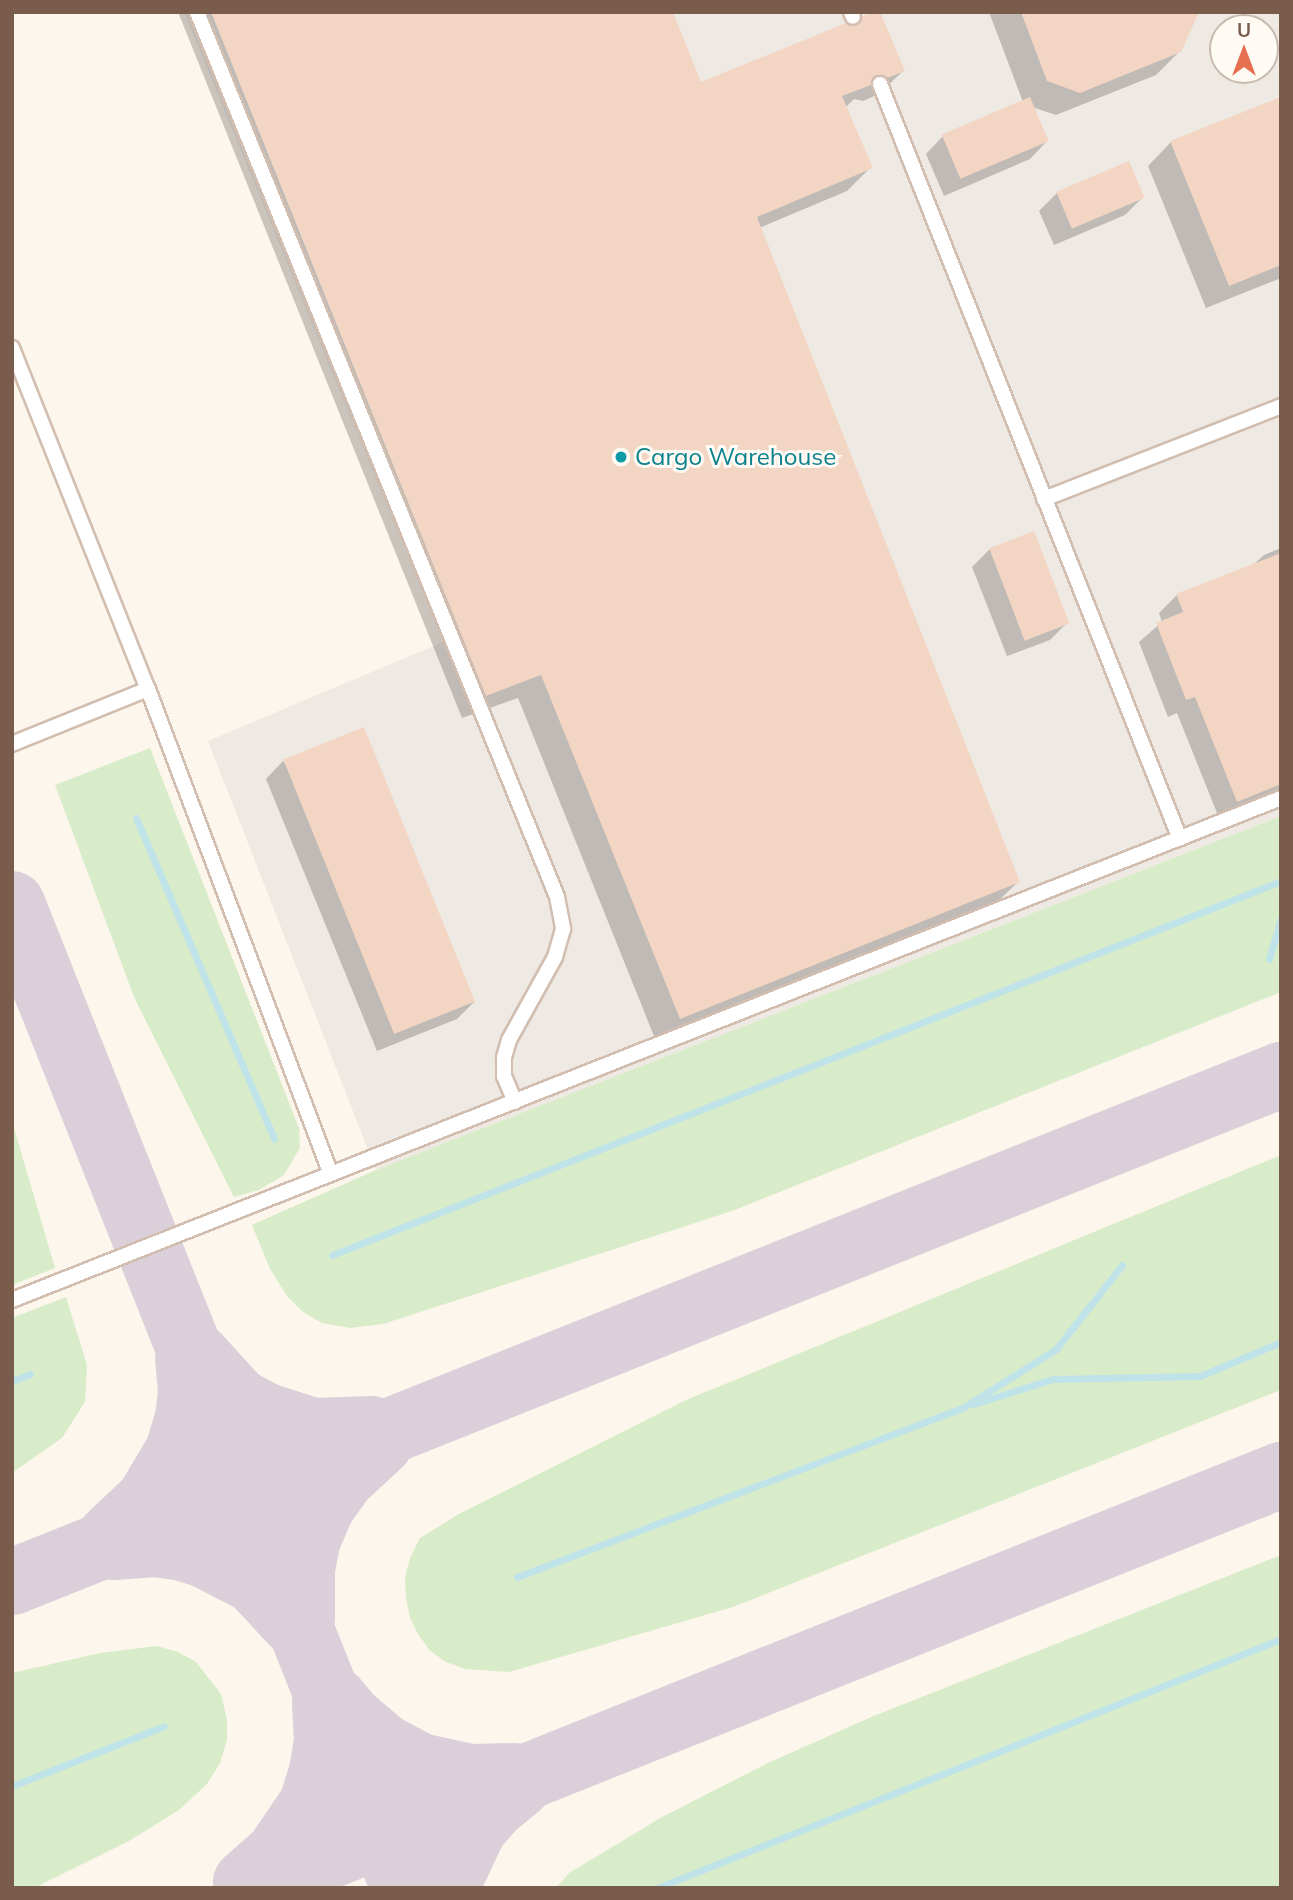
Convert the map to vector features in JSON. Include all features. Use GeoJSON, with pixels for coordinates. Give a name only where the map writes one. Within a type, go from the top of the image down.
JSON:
{"type":"FeatureCollection","features":[{"type":"Feature","properties":{"kind":"lane"},"geometry":{"type":"LineString","coordinates":[[197,12],[556,897],[563,929],[555,957],[509,1040],[504,1058],[504,1076],[514,1102]]}},
{"type":"Feature","properties":{"kind":"lane"},"geometry":{"type":"LineString","coordinates":[[880,84],[1180,839]]}},
{"type":"Feature","properties":{"kind":"lane"},"geometry":{"type":"LineString","coordinates":[[12,348],[148,689],[330,1172]]}},
{"type":"Feature","properties":{"kind":"lane"},"geometry":{"type":"LineString","coordinates":[[1044,499],[1281,406]]}},
{"type":"Feature","properties":{"kind":"lane"},"geometry":{"type":"LineString","coordinates":[[12,744],[148,689]]}},
{"type":"Feature","properties":{"kind":"lane"},"geometry":{"type":"LineString","coordinates":[[12,1300],[1281,798]]}},
{"type":"Feature","properties":{"kind":"shaded area"},"geometry":{"type":"Polygon","coordinates":[[[184,12],[1281,12],[1281,816],[376,1170],[208,741],[443,642],[184,12]]]}},
{"type":"Feature","properties":{"kind":"green space"},"geometry":{"type":"Polygon","coordinates":[[[150,748],[299,1128],[300,1148],[284,1175],[259,1190],[234,1197],[134,997],[55,785],[150,748]]]}},
{"type":"Feature","properties":{"kind":"green space"},"geometry":{"type":"Polygon","coordinates":[[[1281,816],[1281,992],[732,1211],[383,1324],[350,1328],[322,1323],[303,1312],[287,1296],[270,1269],[252,1225],[376,1170],[1281,816]]]}},
{"type":"Feature","properties":{"kind":"green space"},"geometry":{"type":"Polygon","coordinates":[[[12,1121],[55,1268],[12,1285],[12,1121]]]}},
{"type":"Feature","properties":{"kind":"green space"},"geometry":{"type":"Polygon","coordinates":[[[1281,1155],[1281,1390],[733,1607],[509,1672],[465,1669],[446,1662],[430,1651],[418,1634],[410,1618],[406,1598],[405,1577],[410,1558],[420,1538],[459,1514],[686,1400],[1281,1155]]]}},
{"type":"Feature","properties":{"kind":"green space"},"geometry":{"type":"Polygon","coordinates":[[[66,1297],[87,1365],[85,1402],[62,1438],[12,1473],[12,1318],[66,1297]]]}},
{"type":"Feature","properties":{"kind":"green space"},"geometry":{"type":"Polygon","coordinates":[[[1281,1555],[1281,1888],[556,1888],[569,1873],[662,1817],[768,1763],[871,1717],[1281,1555]]]}},
{"type":"Feature","properties":{"kind":"green space"},"geometry":{"type":"Polygon","coordinates":[[[157,1646],[178,1652],[196,1662],[221,1694],[227,1719],[227,1740],[220,1763],[207,1784],[179,1810],[129,1841],[34,1888],[12,1888],[12,1673],[100,1653],[157,1646]]]}},
{"type":"Feature","properties":{"kind":"building","name":"Cargo Warehouse"},"geometry":{"type":"Polygon","coordinates":[[[211,12],[673,12],[701,82],[846,23],[856,26],[862,16],[880,12],[905,71],[887,78],[876,75],[871,85],[842,96],[873,168],[757,217],[1020,882],[680,1019],[541,675],[486,696],[211,12]]]}},
{"type":"Feature","properties":{"kind":"building"},"geometry":{"type":"Polygon","coordinates":[[[1021,12],[1199,12],[1181,52],[1080,93],[1047,81],[1021,12]]]}},
{"type":"Feature","properties":{"kind":"building"},"geometry":{"type":"Polygon","coordinates":[[[1030,97],[1049,141],[960,179],[942,135],[1030,97]]]}},
{"type":"Feature","properties":{"kind":"building"},"geometry":{"type":"Polygon","coordinates":[[[1281,97],[1281,265],[1229,286],[1170,141],[1281,97]]]}},
{"type":"Feature","properties":{"kind":"building"},"geometry":{"type":"Polygon","coordinates":[[[1129,161],[1145,198],[1072,229],[1056,192],[1129,161]]]}},
{"type":"Feature","properties":{"kind":"building"},"geometry":{"type":"Polygon","coordinates":[[[1034,531],[1069,623],[1025,641],[989,548],[1034,531]]]}},
{"type":"Feature","properties":{"kind":"building"},"geometry":{"type":"Polygon","coordinates":[[[1281,553],[1281,784],[1237,802],[1195,697],[1186,700],[1156,623],[1183,612],[1176,594],[1281,553]]]}},
{"type":"Feature","properties":{"kind":"building"},"geometry":{"type":"Polygon","coordinates":[[[364,727],[475,1001],[394,1034],[283,760],[364,727]]]}},
{"type":"Feature","properties":{"kind":"waterway"},"geometry":{"type":"LineString","coordinates":[[136,818],[274,1139]]}},
{"type":"Feature","properties":{"kind":"waterway"},"geometry":{"type":"LineString","coordinates":[[332,1255],[1281,881]]}},
{"type":"Feature","properties":{"kind":"waterway"},"geometry":{"type":"LineString","coordinates":[[1269,959],[1281,918]]}},
{"type":"Feature","properties":{"kind":"waterway"},"geometry":{"type":"LineString","coordinates":[[517,1577],[964,1407],[1056,1349],[1122,1265]]}},
{"type":"Feature","properties":{"kind":"waterway"},"geometry":{"type":"LineString","coordinates":[[974,1404],[1053,1379],[1200,1376],[1281,1342]]}},
{"type":"Feature","properties":{"kind":"waterway"},"geometry":{"type":"LineString","coordinates":[[12,1381],[30,1374]]}},
{"type":"Feature","properties":{"kind":"waterway"},"geometry":{"type":"LineString","coordinates":[[657,1888],[1281,1639]]}},
{"type":"Feature","properties":{"kind":"waterway"},"geometry":{"type":"LineString","coordinates":[[12,1786],[164,1726]]}},
{"type":"Feature","properties":{"kind":"taxiway"},"geometry":{"type":"LineString","coordinates":[[12,904],[404,1888]]}},
{"type":"Feature","properties":{"kind":"taxiway"},"geometry":{"type":"LineString","coordinates":[[12,1582],[1281,1075]]}},
{"type":"Feature","properties":{"kind":"taxiway"},"geometry":{"type":"LineString","coordinates":[[198,1357],[238,1401],[264,1415],[313,1431],[372,1429]]}},
{"type":"Feature","properties":{"kind":"taxiway"},"geometry":{"type":"LineString","coordinates":[[109,1538],[149,1500],[178,1451],[188,1419],[191,1391],[188,1358]]}},
{"type":"Feature","properties":{"kind":"taxiway"},"geometry":{"type":"LineString","coordinates":[[302,1619],[302,1569],[308,1539],[321,1508],[341,1479],[381,1442]]}},
{"type":"Feature","properties":{"kind":"taxiway"},"geometry":{"type":"LineString","coordinates":[[249,1888],[1281,1475]]}},
{"type":"Feature","properties":{"kind":"taxiway"},"geometry":{"type":"LineString","coordinates":[[113,1547],[155,1544],[183,1548],[207,1556],[255,1581],[294,1623]]}},
{"type":"Feature","properties":{"kind":"taxiway"},"geometry":{"type":"LineString","coordinates":[[334,1699],[351,1719],[384,1747],[420,1766],[470,1777],[515,1776]]}},
{"type":"Feature","properties":{"kind":"taxiway"},"geometry":{"type":"LineString","coordinates":[[246,1882],[278,1854],[312,1804],[322,1772],[327,1741],[325,1702]]}},
{"type":"Feature","properties":{"kind":"taxiway"},"geometry":{"type":"LineString","coordinates":[[446,1888],[474,1828],[493,1806],[519,1785]]}},
{"type":"Feature","properties":{"kind":"place","name":"Cargo Warehouse"},"geometry":{"type":"Point","coordinates":[621,457]}}]}
